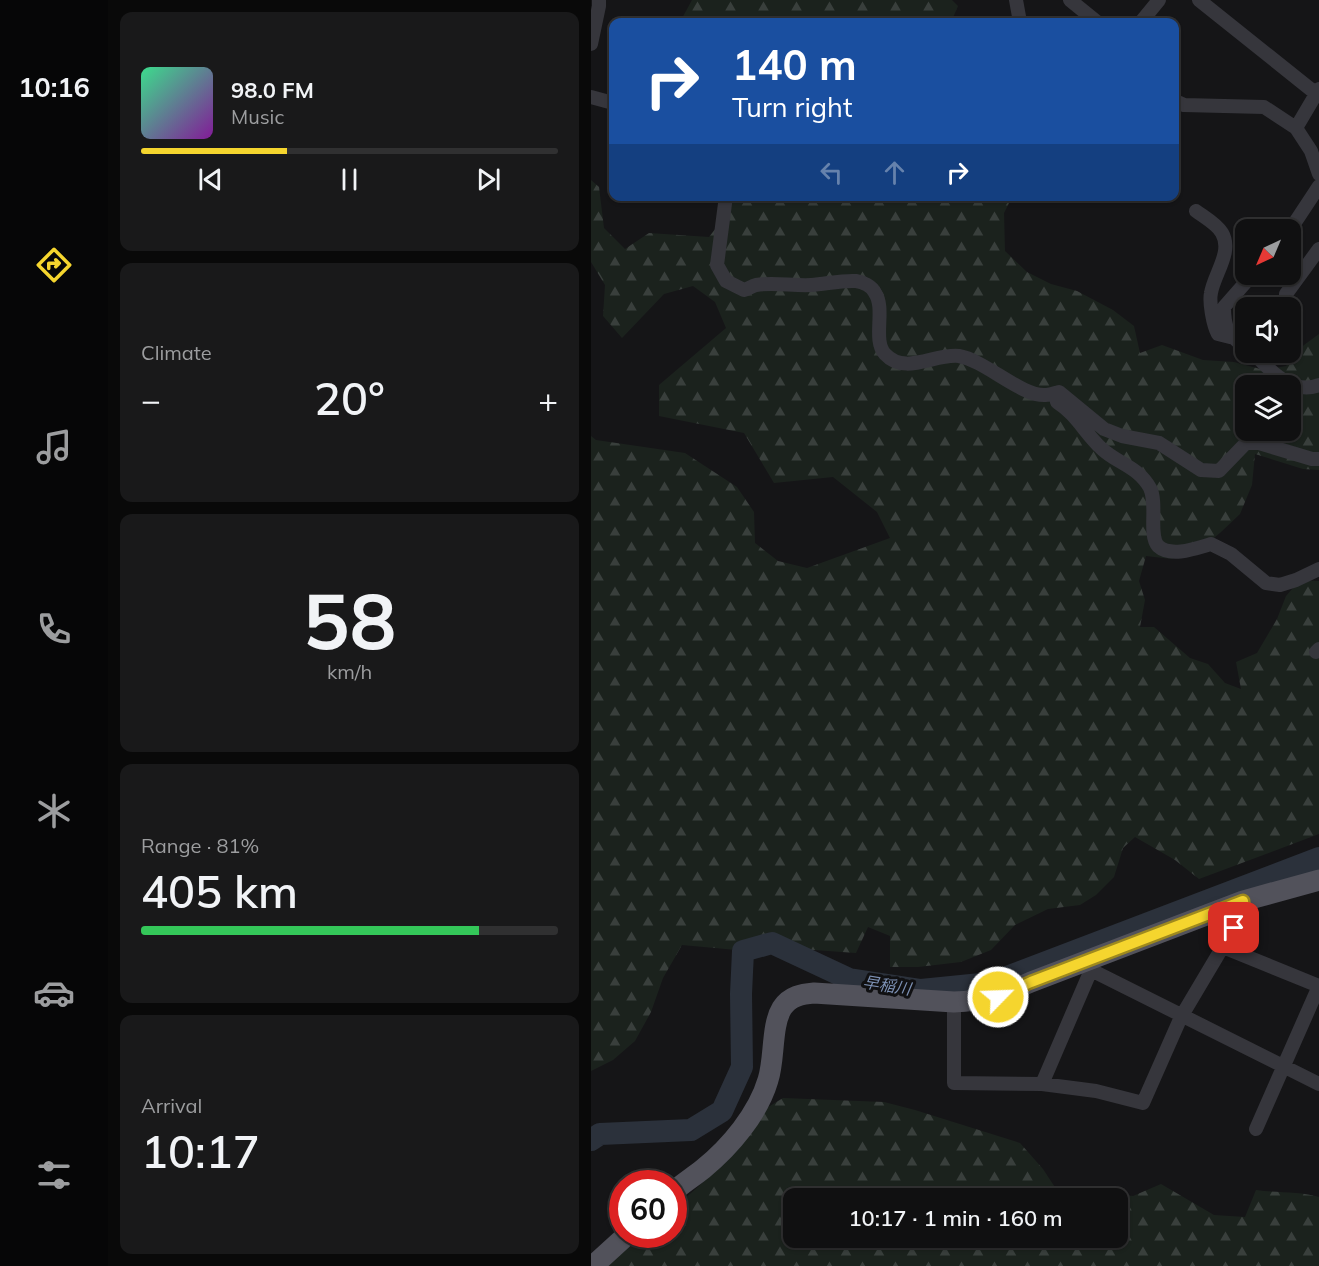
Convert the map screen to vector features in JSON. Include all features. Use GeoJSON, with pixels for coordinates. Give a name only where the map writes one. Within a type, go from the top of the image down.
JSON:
{"type":"FeatureCollection","features":[{"type":"Feature","properties":{"kind":"main road"},"geometry":{"type":"LineString","coordinates":[[687,1181],[720,1154],[745,1124],[769,1078],[776,1024],[780,1011],[787,1002],[801,994],[976,1002],[998,997],[1031,982],[1089,966],[1243,901],[1319,880]]}},
{"type":"Feature","properties":{"kind":"main road"},"geometry":{"type":"LineString","coordinates":[[593,1266],[613,1248]]}},
{"type":"Feature","properties":{"kind":"street"},"geometry":{"type":"LineString","coordinates":[[591,44],[599,0]]}},
{"type":"Feature","properties":{"kind":"street"},"geometry":{"type":"LineString","coordinates":[[1016,0],[1019,18]]}},
{"type":"Feature","properties":{"kind":"street"},"geometry":{"type":"LineString","coordinates":[[1070,0],[1092,18]]}},
{"type":"Feature","properties":{"kind":"street"},"geometry":{"type":"LineString","coordinates":[[1144,18],[1159,0]]}},
{"type":"Feature","properties":{"kind":"street"},"geometry":{"type":"LineString","coordinates":[[1199,0],[1318,93],[1296,128]]}},
{"type":"Feature","properties":{"kind":"street"},"geometry":{"type":"LineString","coordinates":[[591,97],[609,102]]}},
{"type":"Feature","properties":{"kind":"street"},"geometry":{"type":"LineString","coordinates":[[1179,103],[1184,105],[1264,108],[1296,128],[1311,151],[1319,174]]}},
{"type":"Feature","properties":{"kind":"street"},"geometry":{"type":"LineString","coordinates":[[1297,219],[1319,186]]}},
{"type":"Feature","properties":{"kind":"street"},"geometry":{"type":"LineString","coordinates":[[725,201],[717,265],[726,281],[744,290],[755,285],[811,285],[858,281],[870,286],[876,293],[879,305],[880,345],[884,354],[896,362],[913,364],[944,357],[959,357],[976,362],[1029,391],[1044,395],[1064,406],[1102,450],[1127,464],[1143,478],[1154,497],[1154,536],[1158,546],[1168,551],[1187,551],[1211,544],[1231,554],[1266,583],[1280,585],[1319,569]]}},
{"type":"Feature","properties":{"kind":"street"},"geometry":{"type":"LineString","coordinates":[[1196,211],[1222,233],[1225,245],[1224,258],[1205,299],[1218,334],[1235,340]]}},
{"type":"Feature","properties":{"kind":"street"},"geometry":{"type":"LineString","coordinates":[[1286,294],[1319,249]]}},
{"type":"Feature","properties":{"kind":"street"},"geometry":{"type":"LineString","coordinates":[[1230,337],[1224,320],[1224,307],[1243,285]]}},
{"type":"Feature","properties":{"kind":"street"},"geometry":{"type":"LineString","coordinates":[[1263,363],[1275,376],[1297,386],[1319,386]]}},
{"type":"Feature","properties":{"kind":"street"},"geometry":{"type":"LineString","coordinates":[[1044,395],[1059,392],[1104,429],[1122,436],[1159,443],[1201,470],[1219,471],[1246,443],[1259,443],[1312,459],[1319,459]]}},
{"type":"Feature","properties":{"kind":"street"},"geometry":{"type":"LineString","coordinates":[[954,1002],[954,1083],[1042,1084],[1096,1090],[1143,1103],[1181,1017],[1244,911],[1243,901]]}},
{"type":"Feature","properties":{"kind":"street"},"geometry":{"type":"LineString","coordinates":[[1223,946],[1319,986],[1256,1129]]}},
{"type":"Feature","properties":{"kind":"street"},"geometry":{"type":"LineString","coordinates":[[1042,1084],[1089,966],[1181,1017],[1319,1084]]}},
{"type":"Feature","properties":{"kind":"green space"},"geometry":{"type":"Polygon","coordinates":[[[692,0],[952,0],[958,6],[953,18],[682,18],[692,0]]]}},
{"type":"Feature","properties":{"kind":"green space"},"geometry":{"type":"Polygon","coordinates":[[[591,180],[599,187],[604,228],[625,249],[649,233],[709,237],[726,215],[724,201],[1010,201],[1004,213],[1005,251],[1027,272],[1051,284],[1077,291],[1113,310],[1134,326],[1140,353],[1162,345],[1203,360],[1234,362],[1264,370],[1286,366],[1289,363],[1301,363],[1301,348],[1319,334],[1319,470],[1303,469],[1255,454],[1252,485],[1240,514],[1201,549],[1172,559],[1146,556],[1139,581],[1145,600],[1140,627],[1154,627],[1190,658],[1208,664],[1225,683],[1241,689],[1236,662],[1257,653],[1277,619],[1286,596],[1300,580],[1319,581],[1319,834],[1199,879],[1175,860],[1135,837],[1123,848],[1114,877],[1096,895],[1080,905],[1048,909],[1015,925],[991,950],[961,962],[918,967],[890,967],[890,936],[868,927],[856,953],[814,950],[782,954],[682,945],[663,978],[651,1012],[635,1041],[613,1060],[591,1071],[591,436],[596,440],[685,453],[737,487],[754,512],[755,543],[778,561],[807,568],[890,538],[877,512],[833,477],[774,483],[744,433],[659,416],[659,385],[726,328],[715,302],[693,286],[664,294],[622,338],[603,316],[605,285],[591,262],[591,180]]]}},
{"type":"Feature","properties":{"kind":"green space"},"geometry":{"type":"Polygon","coordinates":[[[783,1098],[884,1102],[1020,1143],[1043,1169],[1055,1188],[783,1188],[783,1248],[1128,1248],[1128,1196],[1133,1196],[1161,1184],[1214,1215],[1245,1217],[1256,1190],[1319,1197],[1319,1266],[606,1266],[627,1248],[687,1248],[687,1197],[735,1150],[760,1112],[783,1098]]]}},
{"type":"Feature","properties":{"kind":"waterway","name":"早稲川"},"geometry":{"type":"LineString","coordinates":[[591,1140],[600,1134],[691,1130],[722,1111],[742,1067],[743,951],[772,943],[849,979],[921,990],[991,983],[1319,858]]}},
{"type":"Feature","properties":{"kind":"route"},"geometry":{"type":"LineString","coordinates":[[998,997],[1031,982],[1243,901],[1244,911],[1234,928]]}}]}
